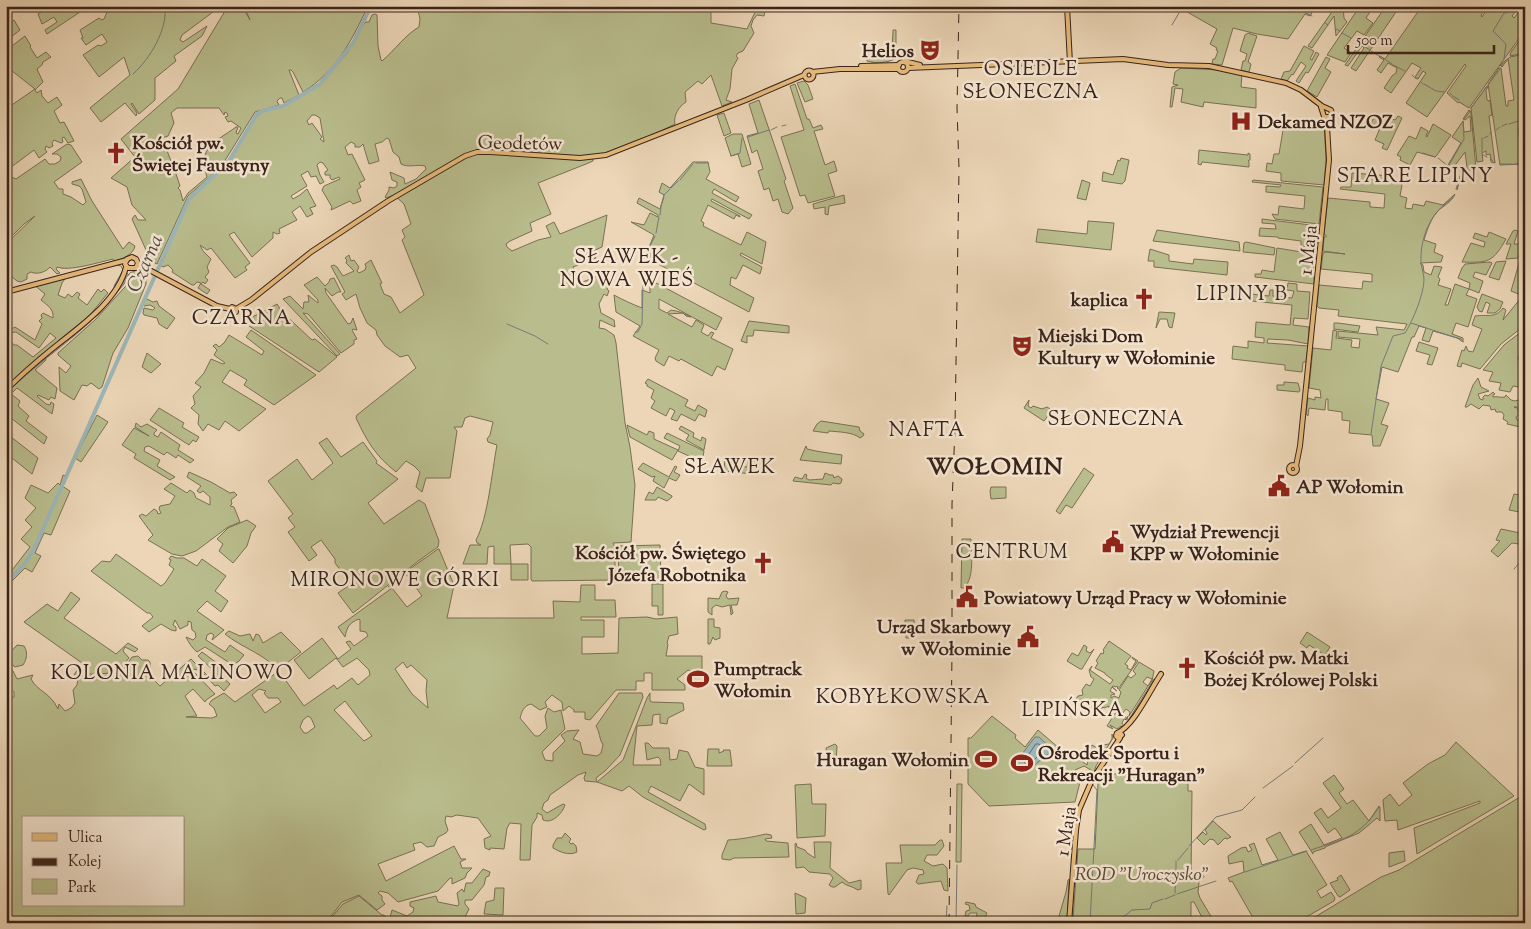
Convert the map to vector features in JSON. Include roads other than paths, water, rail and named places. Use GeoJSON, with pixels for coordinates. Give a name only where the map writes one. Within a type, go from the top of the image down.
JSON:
{"type":"FeatureCollection","features":[{"type":"Feature","properties":{"kind":"main road"},"geometry":{"type":"LineString","coordinates":[[908,67],[1070,63],[1067,6]]}},
{"type":"Feature","properties":{"kind":"main road"},"geometry":{"type":"LineString","coordinates":[[897,66],[900,56],[908,62],[920,66]]}},
{"type":"Feature","properties":{"kind":"main road","name":"1 Maja"},"geometry":{"type":"LineString","coordinates":[[1070,63],[1125,59],[1168,65],[1219,67],[1286,83],[1301,90],[1318,102],[1326,114],[1329,160],[1327,189],[1300,446],[1296,466]]}},
{"type":"Feature","properties":{"kind":"main road"},"geometry":{"type":"LineString","coordinates":[[813,74],[808,71],[805,77],[810,79],[813,74],[822,71],[865,66],[897,66],[904,62],[908,67]]}},
{"type":"Feature","properties":{"kind":"main road"},"geometry":{"type":"LineString","coordinates":[[897,66],[904,72],[908,67],[933,67]]}},
{"type":"Feature","properties":{"kind":"main road","name":"Geodetów"},"geometry":{"type":"LineString","coordinates":[[137,266],[217,306],[230,309],[230,312],[233,314],[236,312],[236,308],[251,300],[302,258],[406,190],[457,160],[477,152],[589,158],[606,156],[805,77]]}},
{"type":"Feature","properties":{"kind":"main road"},"geometry":{"type":"LineString","coordinates":[[6,292],[134,258],[137,261],[137,266],[127,267],[116,263]]}},
{"type":"Feature","properties":{"kind":"main road"},"geometry":{"type":"LineString","coordinates":[[6,390],[96,313],[123,277],[127,267],[126,260]]}},
{"type":"Feature","properties":{"kind":"main road","name":"1 Maja"},"geometry":{"type":"LineString","coordinates":[[1069,923],[1075,836],[1079,810],[1090,784],[1112,750],[1119,735],[1161,674]]}},
{"type":"Feature","properties":{"kind":"water"},"geometry":{"type":"Polygon","coordinates":[[[1035,737],[1039,737],[1061,760],[1058,761],[1048,754],[1032,767],[1022,754],[1035,737]]]}},
{"type":"Feature","properties":{"kind":"water"},"geometry":{"type":"Polygon","coordinates":[[[1019,757],[1029,767],[1024,773],[1015,772],[1011,768],[1019,757]]]}},
{"type":"Feature","properties":{"kind":"waterway"},"geometry":{"type":"LineString","coordinates":[[133,74],[146,60],[161,34],[164,24],[165,6]]}},
{"type":"Feature","properties":{"kind":"waterway","name":"Czarna"},"geometry":{"type":"LineString","coordinates":[[6,584],[27,561],[35,547],[189,199],[229,161],[257,114],[283,106],[320,84],[353,43],[371,6]]}},
{"type":"Feature","properties":{"kind":"waterway"},"geometry":{"type":"LineString","coordinates":[[1172,25],[1183,6]]}},
{"type":"Feature","properties":{"kind":"waterway"},"geometry":{"type":"LineString","coordinates":[[1293,6],[1301,11]]}},
{"type":"Feature","properties":{"kind":"waterway"},"geometry":{"type":"LineString","coordinates":[[1504,59],[1506,44],[1493,31],[1504,13],[1507,13],[1511,6]]}},
{"type":"Feature","properties":{"kind":"waterway"},"geometry":{"type":"LineString","coordinates":[[1302,11],[1312,16]]}},
{"type":"Feature","properties":{"kind":"waterway"},"geometry":{"type":"LineString","coordinates":[[1336,29],[1340,31]]}},
{"type":"Feature","properties":{"kind":"waterway"},"geometry":{"type":"LineString","coordinates":[[1342,33],[1351,38]]}},
{"type":"Feature","properties":{"kind":"waterway"},"geometry":{"type":"LineString","coordinates":[[1360,44],[1370,50]]}},
{"type":"Feature","properties":{"kind":"waterway"},"geometry":{"type":"LineString","coordinates":[[1371,51],[1379,56]]}},
{"type":"Feature","properties":{"kind":"waterway"},"geometry":{"type":"LineString","coordinates":[[1386,60],[1392,64]]}},
{"type":"Feature","properties":{"kind":"waterway"},"geometry":{"type":"LineString","coordinates":[[1501,66],[1504,62]]}},
{"type":"Feature","properties":{"kind":"waterway"},"geometry":{"type":"LineString","coordinates":[[1393,65],[1405,71]]}},
{"type":"Feature","properties":{"kind":"waterway"},"geometry":{"type":"LineString","coordinates":[[1491,81],[1500,69]]}},
{"type":"Feature","properties":{"kind":"waterway"},"geometry":{"type":"LineString","coordinates":[[1424,84],[1436,91]]}},
{"type":"Feature","properties":{"kind":"waterway"},"geometry":{"type":"LineString","coordinates":[[1484,90],[1487,86]]}},
{"type":"Feature","properties":{"kind":"waterway"},"geometry":{"type":"LineString","coordinates":[[1437,91],[1444,92]]}},
{"type":"Feature","properties":{"kind":"waterway"},"geometry":{"type":"LineString","coordinates":[[1471,108],[1483,92]]}},
{"type":"Feature","properties":{"kind":"waterway"},"geometry":{"type":"LineString","coordinates":[[1453,96],[1459,100]]}},
{"type":"Feature","properties":{"kind":"waterway"},"geometry":{"type":"LineString","coordinates":[[1464,119],[1468,114]]}},
{"type":"Feature","properties":{"kind":"waterway"},"geometry":{"type":"LineString","coordinates":[[1509,124],[1525,119]]}},
{"type":"Feature","properties":{"kind":"waterway"},"geometry":{"type":"LineString","coordinates":[[1449,165],[1464,139],[1463,121]]}},
{"type":"Feature","properties":{"kind":"waterway"},"geometry":{"type":"LineString","coordinates":[[1502,126],[1507,124]]}},
{"type":"Feature","properties":{"kind":"waterway"},"geometry":{"type":"LineString","coordinates":[[782,126],[786,125]]}},
{"type":"Feature","properties":{"kind":"waterway"},"geometry":{"type":"LineString","coordinates":[[771,130],[777,127]]}},
{"type":"Feature","properties":{"kind":"waterway"},"geometry":{"type":"LineString","coordinates":[[1496,130],[1500,127]]}},
{"type":"Feature","properties":{"kind":"waterway"},"geometry":{"type":"LineString","coordinates":[[748,137],[769,130]]}},
{"type":"Feature","properties":{"kind":"waterway"},"geometry":{"type":"LineString","coordinates":[[1484,138],[1488,136]]}},
{"type":"Feature","properties":{"kind":"waterway"},"geometry":{"type":"LineString","coordinates":[[731,156],[740,153],[742,138]]}},
{"type":"Feature","properties":{"kind":"waterway"},"geometry":{"type":"LineString","coordinates":[[1482,138],[1482,152]]}},
{"type":"Feature","properties":{"kind":"waterway"},"geometry":{"type":"LineString","coordinates":[[1423,153],[1435,157]]}},
{"type":"Feature","properties":{"kind":"waterway"},"geometry":{"type":"LineString","coordinates":[[1483,155],[1487,157]]}},
{"type":"Feature","properties":{"kind":"waterway"},"geometry":{"type":"LineString","coordinates":[[1438,158],[1448,166]]}},
{"type":"Feature","properties":{"kind":"waterway"},"geometry":{"type":"LineString","coordinates":[[696,163],[708,163]]}},
{"type":"Feature","properties":{"kind":"waterway"},"geometry":{"type":"LineString","coordinates":[[1515,164],[1522,163]]}},
{"type":"Feature","properties":{"kind":"waterway"},"geometry":{"type":"LineString","coordinates":[[680,180],[693,164]]}},
{"type":"Feature","properties":{"kind":"waterway"},"geometry":{"type":"LineString","coordinates":[[1456,189],[1462,172],[1475,164]]}},
{"type":"Feature","properties":{"kind":"waterway"},"geometry":{"type":"LineString","coordinates":[[1500,164],[1512,164]]}},
{"type":"Feature","properties":{"kind":"waterway"},"geometry":{"type":"LineString","coordinates":[[671,188],[678,181]]}},
{"type":"Feature","properties":{"kind":"waterway"},"geometry":{"type":"LineString","coordinates":[[664,195],[670,189]]}},
{"type":"Feature","properties":{"kind":"waterway"},"geometry":{"type":"LineString","coordinates":[[1421,262],[1423,242],[1427,229],[1433,217],[1454,195]]}},
{"type":"Feature","properties":{"kind":"waterway"},"geometry":{"type":"LineString","coordinates":[[661,206],[664,197]]}},
{"type":"Feature","properties":{"kind":"waterway"},"geometry":{"type":"LineString","coordinates":[[660,215],[661,207]]}},
{"type":"Feature","properties":{"kind":"waterway"},"geometry":{"type":"LineString","coordinates":[[656,233],[659,217]]}},
{"type":"Feature","properties":{"kind":"waterway"},"geometry":{"type":"LineString","coordinates":[[648,250],[655,236]]}},
{"type":"Feature","properties":{"kind":"waterway"},"geometry":{"type":"LineString","coordinates":[[646,257],[648,252]]}},
{"type":"Feature","properties":{"kind":"waterway"},"geometry":{"type":"LineString","coordinates":[[1371,434],[1381,366],[1393,336],[1405,333],[1418,307],[1424,280],[1421,264]]}},
{"type":"Feature","properties":{"kind":"waterway"},"geometry":{"type":"LineString","coordinates":[[114,265],[121,266],[123,270],[114,286]]}},
{"type":"Feature","properties":{"kind":"waterway"},"geometry":{"type":"LineString","coordinates":[[118,289],[128,275]]}},
{"type":"Feature","properties":{"kind":"waterway"},"geometry":{"type":"LineString","coordinates":[[635,332],[638,332],[642,324],[643,285]]}},
{"type":"Feature","properties":{"kind":"waterway"},"geometry":{"type":"LineString","coordinates":[[6,394],[33,369],[77,334],[103,309],[114,295]]}},
{"type":"Feature","properties":{"kind":"waterway"},"geometry":{"type":"LineString","coordinates":[[1411,323],[1457,338],[1463,342]]}},
{"type":"Feature","properties":{"kind":"waterway"},"geometry":{"type":"LineString","coordinates":[[507,324],[548,344]]}},
{"type":"Feature","properties":{"kind":"waterway"},"geometry":{"type":"LineString","coordinates":[[1514,569],[1525,557]]}},
{"type":"Feature","properties":{"kind":"waterway"},"geometry":{"type":"LineString","coordinates":[[1295,763],[1323,738]]}},
{"type":"Feature","properties":{"kind":"waterway"},"geometry":{"type":"LineString","coordinates":[[1263,788],[1293,766]]}},
{"type":"Feature","properties":{"kind":"waterway"},"geometry":{"type":"LineString","coordinates":[[1090,923],[1097,790],[1093,785]]}},
{"type":"Feature","properties":{"kind":"waterway"},"geometry":{"type":"LineString","coordinates":[[1189,846],[1216,817],[1242,810],[1255,797]]}},
{"type":"Feature","properties":{"kind":"waterway"},"geometry":{"type":"LineString","coordinates":[[1311,850],[1350,836],[1364,825],[1379,807]]}},
{"type":"Feature","properties":{"kind":"waterway"},"geometry":{"type":"LineString","coordinates":[[1178,860],[1188,848]]}},
{"type":"Feature","properties":{"kind":"waterway"},"geometry":{"type":"LineString","coordinates":[[1074,888],[1077,851]]}},
{"type":"Feature","properties":{"kind":"waterway"},"geometry":{"type":"LineString","coordinates":[[1245,872],[1307,851]]}},
{"type":"Feature","properties":{"kind":"waterway"},"geometry":{"type":"LineString","coordinates":[[1176,861],[1176,868]]}},
{"type":"Feature","properties":{"kind":"waterway"},"geometry":{"type":"LineString","coordinates":[[956,923],[957,865]]}},
{"type":"Feature","properties":{"kind":"waterway"},"geometry":{"type":"LineString","coordinates":[[1175,893],[1176,869]]}},
{"type":"Feature","properties":{"kind":"waterway"},"geometry":{"type":"LineString","coordinates":[[1177,894],[1216,881]]}},
{"type":"Feature","properties":{"kind":"waterway"},"geometry":{"type":"LineString","coordinates":[[1072,920],[1074,892]]}},
{"type":"Feature","properties":{"kind":"waterway"},"geometry":{"type":"LineString","coordinates":[[1165,899],[1175,895]]}},
{"type":"Feature","properties":{"kind":"waterway"},"geometry":{"type":"LineString","coordinates":[[1116,923],[1132,910],[1150,909],[1152,903],[1163,899]]}},
{"type":"Feature","properties":{"kind":"waterway"},"geometry":{"type":"LineString","coordinates":[[946,923],[947,906]]}},
{"type":"Feature","properties":{"kind":"railway"},"geometry":{"type":"LineString","coordinates":[[949,923],[952,504],[959,169],[957,108],[959,6]]}},
{"type":"Feature","properties":{"kind":"place","name":"Helios"},"geometry":{"type":"Point","coordinates":[930,50]}},
{"type":"Feature","properties":{"kind":"place","name":"Dekamed NZOZ"},"geometry":{"type":"Point","coordinates":[1241,121]}},
{"type":"Feature","properties":{"kind":"place","name":"Kościół pw. Świętej Faustyny"},"geometry":{"type":"Point","coordinates":[116,153]}},
{"type":"Feature","properties":{"kind":"place","name":"kaplica"},"geometry":{"type":"Point","coordinates":[1144,299]}},
{"type":"Feature","properties":{"kind":"place","name":"Miejski Dom Kultury w Wołominie"},"geometry":{"type":"Point","coordinates":[1022,346]}},
{"type":"Feature","properties":{"kind":"place","name":"AP Wołomin"},"geometry":{"type":"Point","coordinates":[1279,486]}},
{"type":"Feature","properties":{"kind":"place","name":"Wydział Prewencji KPP w Wołominie"},"geometry":{"type":"Point","coordinates":[1113,542]}},
{"type":"Feature","properties":{"kind":"place","name":"Kościół pw. Świętego Józefa Robotnika"},"geometry":{"type":"Point","coordinates":[763,563]}},
{"type":"Feature","properties":{"kind":"place","name":"Powiatowy Urząd Pracy w Wołominie"},"geometry":{"type":"Point","coordinates":[967,597]}},
{"type":"Feature","properties":{"kind":"place","name":"Urząd Skarbowy w Wołominie"},"geometry":{"type":"Point","coordinates":[1028,637]}},
{"type":"Feature","properties":{"kind":"place","name":"Kościół pw. Matki Bożej Królowej Polski"},"geometry":{"type":"Point","coordinates":[1187,668]}},
{"type":"Feature","properties":{"kind":"place","name":"Pumptrack Wołomin"},"geometry":{"type":"Point","coordinates":[698,679]}},
{"type":"Feature","properties":{"kind":"place","name":"Huragan Wołomin"},"geometry":{"type":"Point","coordinates":[986,759]}},
{"type":"Feature","properties":{"kind":"place","name":"Ośrodek Sportu i Rekreacji \"Huragan\""},"geometry":{"type":"Point","coordinates":[1022,763]}},
{"type":"Feature","properties":{"kind":"district","name":"OSIEDLE SŁONECZNA"},"geometry":{"type":"Point","coordinates":[1031,80]}},
{"type":"Feature","properties":{"kind":"district","name":"STARE LIPINY"},"geometry":{"type":"Point","coordinates":[1415,175]}},
{"type":"Feature","properties":{"kind":"district","name":"SŁAWEK - NOWA WIEŚ"},"geometry":{"type":"Point","coordinates":[627,268]}},
{"type":"Feature","properties":{"kind":"district","name":"LIPINY B"},"geometry":{"type":"Point","coordinates":[1242,293]}},
{"type":"Feature","properties":{"kind":"district","name":"CZARNA"},"geometry":{"type":"Point","coordinates":[242,317]}},
{"type":"Feature","properties":{"kind":"district","name":"SŁONECZNA"},"geometry":{"type":"Point","coordinates":[1116,418]}},
{"type":"Feature","properties":{"kind":"district","name":"NAFTA"},"geometry":{"type":"Point","coordinates":[927,429]}},
{"type":"Feature","properties":{"kind":"district","name":"SŁAWEK"},"geometry":{"type":"Point","coordinates":[730,466]}},
{"type":"Feature","properties":{"kind":"district","name":"WOŁOMIN"},"geometry":{"type":"Point","coordinates":[995,466]}},
{"type":"Feature","properties":{"kind":"district","name":"CENTRUM"},"geometry":{"type":"Point","coordinates":[1012,551]}},
{"type":"Feature","properties":{"kind":"district","name":"MIRONOWE GÓRKI"},"geometry":{"type":"Point","coordinates":[395,579]}},
{"type":"Feature","properties":{"kind":"district","name":"KOLONIA MALINOWO"},"geometry":{"type":"Point","coordinates":[172,672]}},
{"type":"Feature","properties":{"kind":"district","name":"KOBYŁKOWSKA"},"geometry":{"type":"Point","coordinates":[903,696]}},
{"type":"Feature","properties":{"kind":"district","name":"LIPIŃSKA"},"geometry":{"type":"Point","coordinates":[1073,709]}},
{"type":"Feature","properties":{"kind":"park label","name":"ROD \"Uroczysko\""},"geometry":{"type":"Point","coordinates":[1142,873]}}]}
